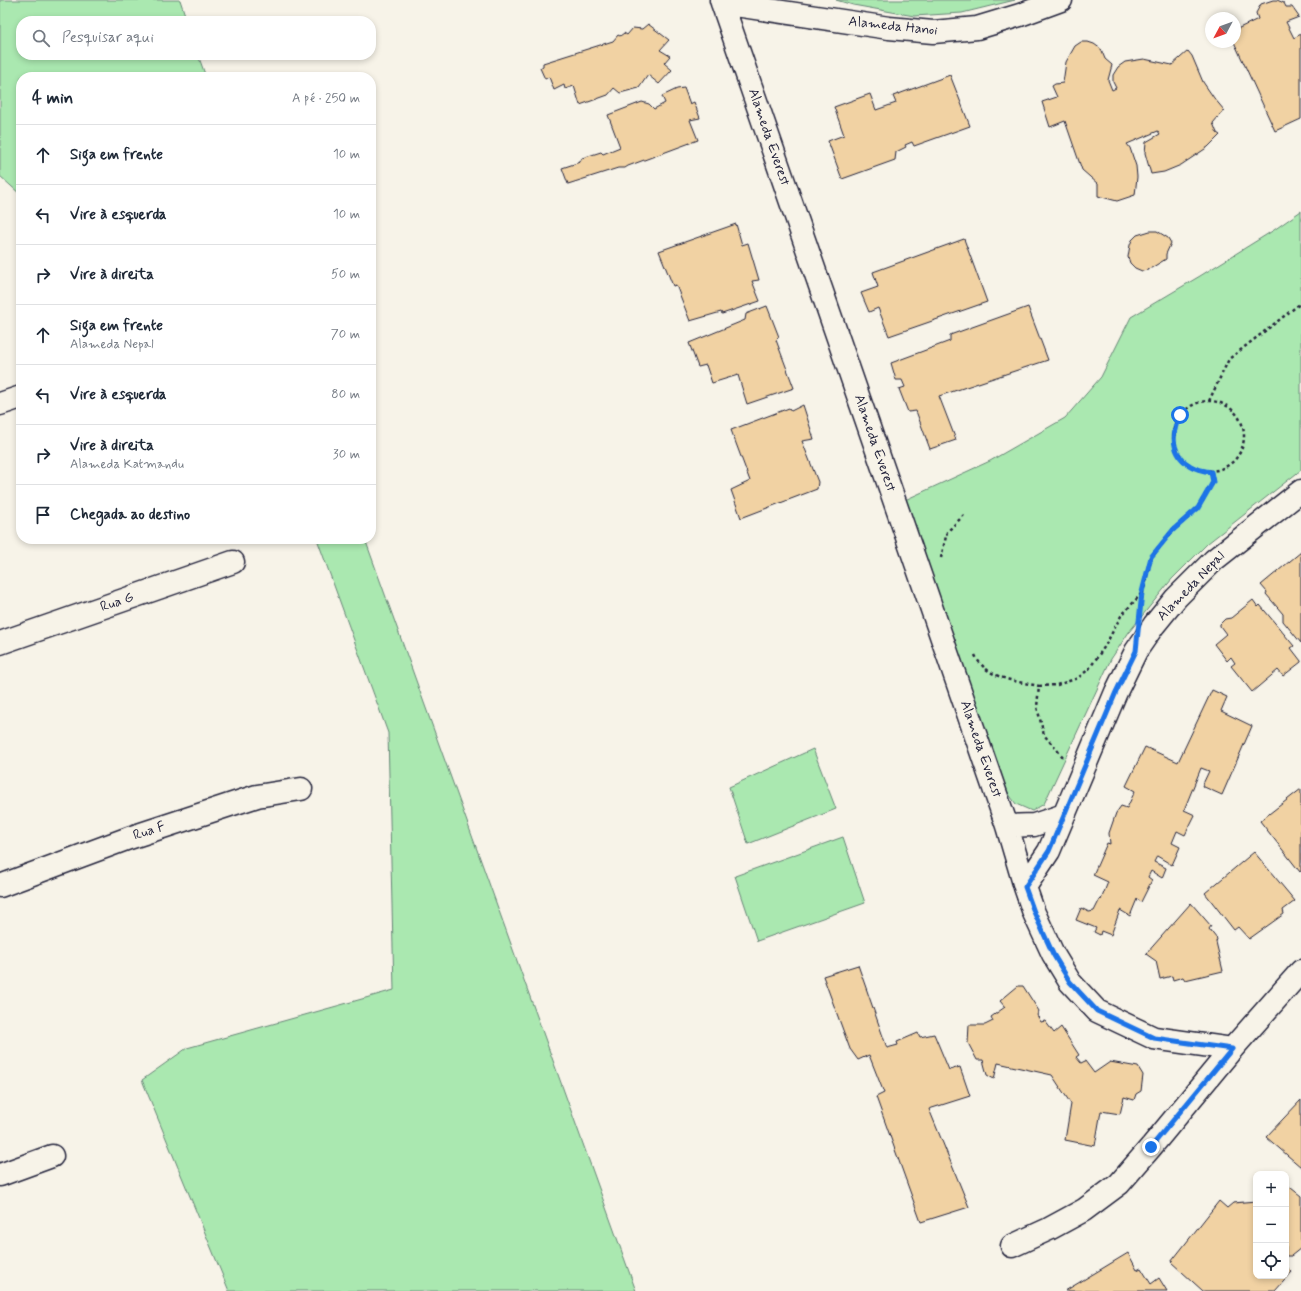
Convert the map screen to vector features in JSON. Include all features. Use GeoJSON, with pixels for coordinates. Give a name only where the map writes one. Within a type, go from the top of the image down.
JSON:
{"type":"FeatureCollection","features":[{"type":"Feature","properties":{"kind":"street","name":"Alameda Hanoi"},"geometry":{"type":"LineString","coordinates":[[722,1],[889,28],[933,32],[977,28],[1020,15],[1061,0]]}},
{"type":"Feature","properties":{"kind":"street","name":"Alameda Everest"},"geometry":{"type":"LineString","coordinates":[[722,1],[1008,826],[1025,887],[1034,912],[1053,954],[1070,982],[1097,1011],[1154,1038],[1232,1049]]}},
{"type":"Feature","properties":{"kind":"street"},"geometry":{"type":"LineString","coordinates":[[0,404],[16,399]]}},
{"type":"Feature","properties":{"kind":"street","name":"Alameda Nepal"},"geometry":{"type":"LineString","coordinates":[[1025,887],[1049,851],[1116,692],[1136,651],[1154,625],[1176,598],[1214,560],[1301,491]]}},
{"type":"Feature","properties":{"kind":"street","name":"Rua G"},"geometry":{"type":"LineString","coordinates":[[0,643],[233,562]]}},
{"type":"Feature","properties":{"kind":"street","name":"Rua F"},"geometry":{"type":"LineString","coordinates":[[0,886],[129,838],[257,796],[302,789]]}},
{"type":"Feature","properties":{"kind":"street"},"geometry":{"type":"LineString","coordinates":[[1008,826],[1034,825],[1064,815]]}},
{"type":"Feature","properties":{"kind":"street"},"geometry":{"type":"LineString","coordinates":[[1012,1246],[1049,1229],[1084,1210],[1119,1184],[1232,1049],[1301,970]]}},
{"type":"Feature","properties":{"kind":"street"},"geometry":{"type":"LineString","coordinates":[[0,1175],[52,1156]]}},
{"type":"Feature","properties":{"kind":"path"},"geometry":{"type":"LineString","coordinates":[[1209,401],[1229,359],[1301,304]]}},
{"type":"Feature","properties":{"kind":"path"},"geometry":{"type":"LineString","coordinates":[[1209,401],[1221,403],[1231,409],[1239,418],[1243,429],[1244,441],[1240,453],[1233,462],[1223,469],[1211,472],[1189,466],[1181,458],[1175,448],[1173,437],[1175,426],[1180,415],[1188,407],[1198,402],[1209,401]]}},
{"type":"Feature","properties":{"kind":"path"},"geometry":{"type":"LineString","coordinates":[[1141,607],[1142,592],[1151,557],[1173,530],[1198,508],[1213,482],[1211,472]]}},
{"type":"Feature","properties":{"kind":"path"},"geometry":{"type":"LineString","coordinates":[[942,563],[941,556],[947,532],[964,515]]}},
{"type":"Feature","properties":{"kind":"path"},"geometry":{"type":"LineString","coordinates":[[974,651],[976,657],[988,672],[1008,680],[1039,686],[1057,685],[1078,678],[1089,669],[1105,646],[1121,616],[1142,592]]}},
{"type":"Feature","properties":{"kind":"path"},"geometry":{"type":"LineString","coordinates":[[1039,686],[1037,707],[1044,735],[1063,757],[1083,770]]}},
{"type":"Feature","properties":{"kind":"green space"},"geometry":{"type":"Polygon","coordinates":[[[0,0],[180,0],[185,16],[16,16],[16,60],[200,60],[204,72],[16,72],[16,190],[0,176],[0,0]]]}},
{"type":"Feature","properties":{"kind":"green space"},"geometry":{"type":"Polygon","coordinates":[[[836,0],[1015,0],[962,13],[914,16],[853,5],[836,0]]]}},
{"type":"Feature","properties":{"kind":"green space"},"geometry":{"type":"Polygon","coordinates":[[[1301,211],[1301,470],[1208,543],[1172,579],[1129,632],[1111,659],[1044,804],[1032,811],[1016,804],[1003,786],[962,662],[905,500],[990,461],[1065,418],[1101,377],[1131,317],[1274,230],[1301,211]]]}},
{"type":"Feature","properties":{"kind":"green space"},"geometry":{"type":"Polygon","coordinates":[[[319,544],[367,544],[636,1291],[229,1291],[142,1080],[187,1048],[394,990],[388,733],[319,544]]]}},
{"type":"Feature","properties":{"kind":"green space"},"geometry":{"type":"Polygon","coordinates":[[[813,749],[836,809],[748,844],[729,787],[813,749]]]}},
{"type":"Feature","properties":{"kind":"green space"},"geometry":{"type":"Polygon","coordinates":[[[843,837],[865,903],[757,941],[735,876],[843,837]]]}},
{"type":"Feature","properties":{"kind":"building"},"geometry":{"type":"Polygon","coordinates":[[[1277,0],[1284,3],[1286,7],[1292,7],[1299,17],[1286,22],[1294,38],[1301,34],[1301,119],[1275,131],[1237,48],[1241,48],[1241,27],[1258,19],[1256,13],[1261,4],[1277,0]]]}},
{"type":"Feature","properties":{"kind":"building"},"geometry":{"type":"Polygon","coordinates":[[[648,24],[669,40],[660,50],[670,56],[664,63],[672,70],[659,84],[648,75],[639,88],[620,93],[614,88],[608,95],[580,105],[574,86],[565,89],[564,85],[554,90],[549,77],[545,79],[540,68],[543,66],[543,63],[613,41],[618,35],[620,36],[624,33],[627,35],[633,28],[642,29],[648,24]]]}},
{"type":"Feature","properties":{"kind":"building"},"geometry":{"type":"Polygon","coordinates":[[[1081,42],[1094,44],[1101,49],[1105,59],[1112,65],[1108,80],[1112,90],[1116,88],[1113,82],[1113,75],[1118,67],[1125,62],[1144,59],[1172,65],[1188,51],[1192,56],[1203,82],[1224,110],[1213,123],[1217,133],[1220,135],[1208,147],[1181,165],[1164,172],[1151,174],[1145,153],[1146,142],[1160,134],[1158,131],[1127,144],[1130,148],[1136,166],[1137,177],[1135,195],[1117,201],[1098,196],[1098,184],[1082,170],[1065,121],[1050,127],[1042,102],[1057,97],[1052,86],[1063,83],[1066,62],[1075,46],[1081,42]]]}},
{"type":"Feature","properties":{"kind":"building"},"geometry":{"type":"Polygon","coordinates":[[[950,75],[970,126],[914,146],[912,142],[896,152],[895,160],[842,179],[828,141],[844,135],[834,107],[870,94],[876,110],[896,103],[893,96],[950,75]]]}},
{"type":"Feature","properties":{"kind":"building"},"geometry":{"type":"Polygon","coordinates":[[[684,88],[690,104],[694,102],[700,118],[690,120],[698,140],[625,168],[618,168],[568,184],[562,168],[580,162],[582,158],[601,152],[603,154],[620,147],[608,115],[642,102],[649,104],[654,109],[665,103],[662,96],[677,89],[684,88]]]}},
{"type":"Feature","properties":{"kind":"building"},"geometry":{"type":"Polygon","coordinates":[[[736,224],[742,245],[748,243],[759,280],[752,281],[760,301],[722,314],[721,312],[690,321],[676,285],[673,286],[659,251],[736,224]]]}},
{"type":"Feature","properties":{"kind":"building"},"geometry":{"type":"Polygon","coordinates":[[[1150,231],[1157,231],[1168,238],[1171,243],[1166,254],[1166,259],[1148,270],[1142,271],[1135,268],[1130,263],[1128,257],[1130,245],[1132,240],[1137,235],[1150,231]]]}},
{"type":"Feature","properties":{"kind":"building"},"geometry":{"type":"Polygon","coordinates":[[[964,239],[987,302],[889,336],[878,308],[869,312],[861,293],[878,287],[873,272],[964,239]]]}},
{"type":"Feature","properties":{"kind":"building"},"geometry":{"type":"Polygon","coordinates":[[[767,306],[779,337],[776,340],[794,388],[747,404],[738,375],[712,383],[706,365],[698,367],[689,343],[745,320],[746,314],[767,306]]]}},
{"type":"Feature","properties":{"kind":"building"},"geometry":{"type":"Polygon","coordinates":[[[1028,307],[1048,360],[939,396],[956,440],[930,449],[916,411],[908,412],[899,389],[905,387],[902,380],[896,380],[891,363],[950,341],[950,335],[1028,307]]]}},
{"type":"Feature","properties":{"kind":"building"},"geometry":{"type":"Polygon","coordinates":[[[803,405],[814,439],[802,441],[818,482],[817,489],[741,518],[731,490],[750,481],[731,430],[789,408],[791,411],[803,405]]]}},
{"type":"Feature","properties":{"kind":"building"},"geometry":{"type":"Polygon","coordinates":[[[1301,552],[1301,643],[1283,621],[1283,614],[1266,594],[1267,592],[1261,585],[1301,552]]]}},
{"type":"Feature","properties":{"kind":"building"},"geometry":{"type":"Polygon","coordinates":[[[1253,600],[1258,607],[1260,605],[1294,646],[1291,648],[1301,662],[1283,676],[1278,670],[1252,692],[1231,666],[1235,663],[1231,657],[1227,661],[1214,644],[1226,634],[1220,624],[1225,619],[1231,618],[1253,600]]]}},
{"type":"Feature","properties":{"kind":"building"},"geometry":{"type":"Polygon","coordinates":[[[1212,690],[1227,697],[1221,711],[1252,726],[1222,795],[1202,786],[1209,771],[1201,768],[1184,810],[1195,815],[1185,835],[1177,831],[1172,843],[1180,847],[1172,865],[1157,856],[1154,862],[1166,868],[1162,878],[1151,871],[1148,877],[1152,880],[1141,902],[1137,899],[1130,916],[1120,910],[1111,935],[1101,931],[1100,935],[1094,932],[1096,928],[1076,920],[1081,908],[1089,912],[1094,911],[1100,899],[1101,900],[1108,882],[1093,875],[1107,843],[1110,844],[1109,833],[1116,813],[1121,806],[1127,808],[1135,791],[1126,786],[1145,747],[1178,762],[1212,690]]]}},
{"type":"Feature","properties":{"kind":"building"},"geometry":{"type":"Polygon","coordinates":[[[1301,789],[1301,871],[1300,872],[1260,821],[1301,789]]]}},
{"type":"Feature","properties":{"kind":"building"},"geometry":{"type":"Polygon","coordinates":[[[1254,852],[1295,901],[1283,910],[1284,914],[1249,939],[1238,927],[1234,930],[1205,893],[1254,852]]]}},
{"type":"Feature","properties":{"kind":"building"},"geometry":{"type":"Polygon","coordinates":[[[1191,903],[1211,926],[1209,929],[1217,939],[1216,942],[1223,971],[1185,980],[1183,977],[1173,980],[1172,976],[1160,979],[1156,961],[1146,954],[1191,903]]]}},
{"type":"Feature","properties":{"kind":"building"},"geometry":{"type":"Polygon","coordinates":[[[858,965],[887,1048],[898,1045],[897,1042],[918,1033],[920,1037],[934,1034],[949,1070],[960,1067],[970,1096],[929,1109],[969,1207],[921,1222],[876,1097],[884,1093],[869,1055],[858,1060],[850,1049],[823,976],[858,965]]]}},
{"type":"Feature","properties":{"kind":"building"},"geometry":{"type":"Polygon","coordinates":[[[1018,986],[1023,986],[1039,1011],[1037,1015],[1041,1022],[1045,1021],[1054,1033],[1061,1027],[1079,1055],[1076,1057],[1081,1063],[1085,1061],[1094,1073],[1110,1062],[1138,1067],[1143,1075],[1141,1091],[1136,1094],[1134,1100],[1124,1097],[1120,1114],[1101,1111],[1095,1146],[1065,1140],[1071,1104],[1052,1075],[998,1063],[994,1079],[987,1075],[983,1060],[977,1060],[968,1043],[969,1025],[985,1025],[993,1021],[991,1017],[1005,1007],[1000,1001],[1018,986]]]}},
{"type":"Feature","properties":{"kind":"building"},"geometry":{"type":"Polygon","coordinates":[[[1301,1100],[1301,1167],[1266,1137],[1301,1100]]]}},
{"type":"Feature","properties":{"kind":"building"},"geometry":{"type":"Polygon","coordinates":[[[1289,1186],[1301,1196],[1301,1248],[1289,1256],[1289,1186]]]}},
{"type":"Feature","properties":{"kind":"building"},"geometry":{"type":"Polygon","coordinates":[[[1219,1201],[1227,1208],[1233,1203],[1253,1201],[1253,1279],[1286,1279],[1275,1291],[1203,1291],[1171,1262],[1219,1201]]]}},
{"type":"Feature","properties":{"kind":"building"},"geometry":{"type":"Polygon","coordinates":[[[1128,1253],[1137,1270],[1141,1268],[1151,1284],[1159,1278],[1167,1291],[1065,1291],[1128,1253]]]}},
{"type":"Feature","properties":{"kind":"route"},"geometry":{"type":"LineString","coordinates":[[1151,1147],[1232,1049],[1154,1038],[1097,1011],[1070,982],[1053,954],[1034,912],[1025,887],[1049,851],[1116,692],[1136,651],[1142,592],[1151,557],[1173,530],[1198,508],[1213,482],[1211,472],[1189,466],[1181,458],[1175,448],[1173,437],[1175,426],[1180,415]]}}]}
